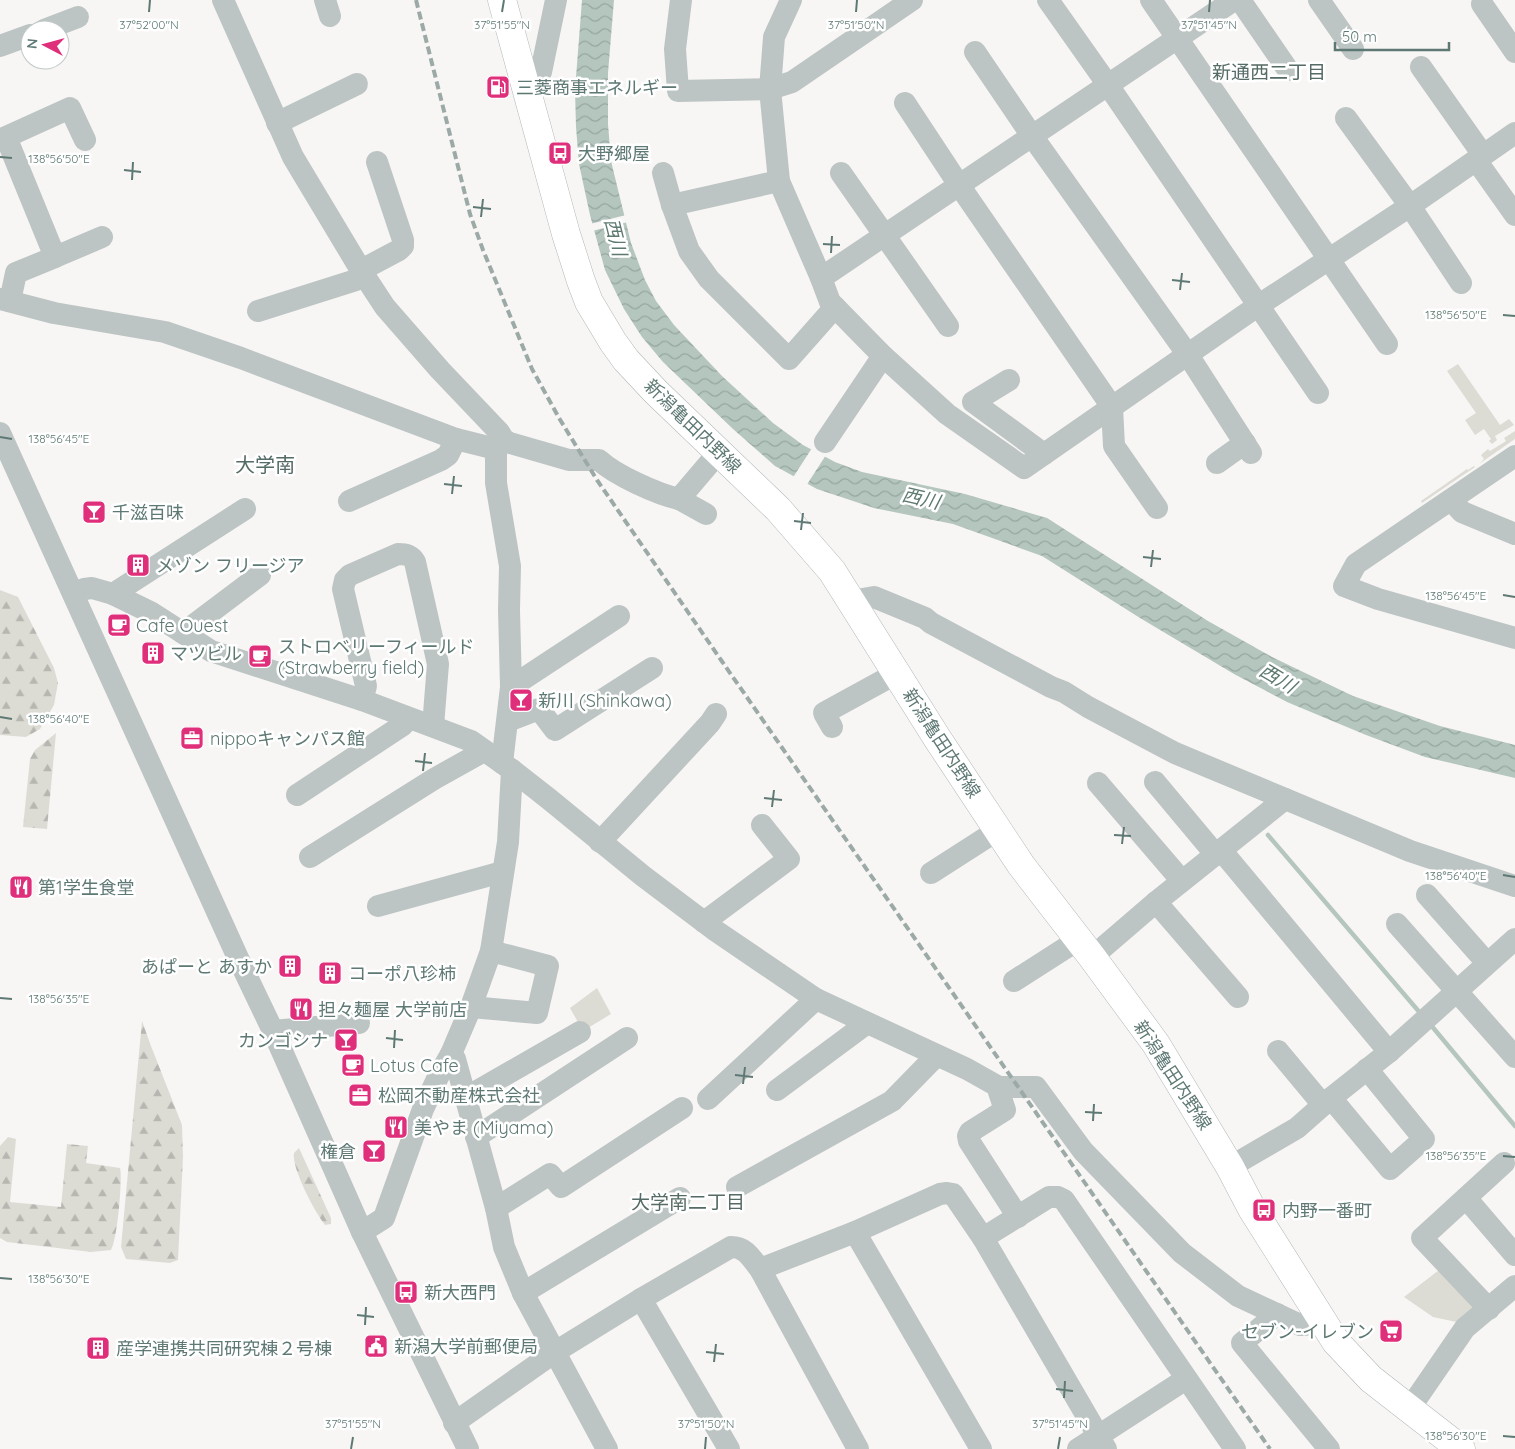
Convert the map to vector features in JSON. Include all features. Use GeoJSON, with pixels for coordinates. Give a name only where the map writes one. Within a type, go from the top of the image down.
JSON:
{"type":"FeatureCollection","features":[{"type":"Feature","properties":{"kind":"main road","name":"新潟亀田内野線"},"geometry":{"type":"LineString","coordinates":[[502,0],[566,234],[588,302],[604,329],[626,360],[656,392],[778,509],[832,571],[1021,865],[1156,1044],[1230,1166],[1252,1209],[1336,1342],[1371,1379],[1462,1449]]}},
{"type":"Feature","properties":{"kind":"street"},"geometry":{"type":"LineString","coordinates":[[223,0],[293,157],[362,272],[385,307],[440,370],[500,432],[496,483],[510,566],[511,686],[508,721],[499,761],[508,842],[491,951],[471,1007],[451,1054],[423,1109],[384,1218],[362,1232]]}},
{"type":"Feature","properties":{"kind":"street"},"geometry":{"type":"LineString","coordinates":[[526,85],[536,79],[541,72],[556,0]]}},
{"type":"Feature","properties":{"kind":"street"},"geometry":{"type":"LineString","coordinates":[[681,0],[675,49],[678,92],[770,89],[792,82],[888,7],[912,0]]}},
{"type":"Feature","properties":{"kind":"street"},"geometry":{"type":"LineString","coordinates":[[791,0],[774,37],[770,89],[779,181],[830,302],[883,356],[947,414],[1024,468],[1259,305],[1330,260],[1515,133]]}},
{"type":"Feature","properties":{"kind":"street"},"geometry":{"type":"LineString","coordinates":[[1048,0],[1318,393]]}},
{"type":"Feature","properties":{"kind":"street"},"geometry":{"type":"LineString","coordinates":[[1150,0],[1387,344]]}},
{"type":"Feature","properties":{"kind":"street"},"geometry":{"type":"LineString","coordinates":[[821,278],[1234,0]]}},
{"type":"Feature","properties":{"kind":"street"},"geometry":{"type":"LineString","coordinates":[[1240,0],[1288,70]]}},
{"type":"Feature","properties":{"kind":"street"},"geometry":{"type":"LineString","coordinates":[[1319,0],[1353,49]]}},
{"type":"Feature","properties":{"kind":"street"},"geometry":{"type":"LineString","coordinates":[[1482,4],[1515,52]]}},
{"type":"Feature","properties":{"kind":"street"},"geometry":{"type":"LineString","coordinates":[[70,20],[78,17]]}},
{"type":"Feature","properties":{"kind":"street"},"geometry":{"type":"LineString","coordinates":[[0,46],[20,39]]}},
{"type":"Feature","properties":{"kind":"street"},"geometry":{"type":"LineString","coordinates":[[975,52],[1032,136],[1188,355],[1248,448],[1217,463]]}},
{"type":"Feature","properties":{"kind":"street"},"geometry":{"type":"LineString","coordinates":[[1422,67],[1515,215]]}},
{"type":"Feature","properties":{"kind":"street"},"geometry":{"type":"LineString","coordinates":[[277,123],[356,84]]}},
{"type":"Feature","properties":{"kind":"street"},"geometry":{"type":"LineString","coordinates":[[905,103],[959,185],[1112,407],[1114,446],[1157,508]]}},
{"type":"Feature","properties":{"kind":"street"},"geometry":{"type":"LineString","coordinates":[[55,257],[6,136],[70,108],[85,140]]}},
{"type":"Feature","properties":{"kind":"street"},"geometry":{"type":"LineString","coordinates":[[1346,118],[1410,206],[1461,283]]}},
{"type":"Feature","properties":{"kind":"street"},"geometry":{"type":"LineString","coordinates":[[258,311],[356,280],[367,267],[403,246],[403,240],[377,162]]}},
{"type":"Feature","properties":{"kind":"street"},"geometry":{"type":"LineString","coordinates":[[663,173],[672,206],[688,251],[709,279],[789,359],[835,307]]}},
{"type":"Feature","properties":{"kind":"street"},"geometry":{"type":"LineString","coordinates":[[841,173],[948,326]]}},
{"type":"Feature","properties":{"kind":"street"},"geometry":{"type":"LineString","coordinates":[[672,206],[779,181]]}},
{"type":"Feature","properties":{"kind":"street"},"geometry":{"type":"LineString","coordinates":[[102,237],[16,273],[5,300],[54,313],[165,332],[241,358],[456,439],[500,445],[569,460],[599,460],[607,468],[621,476],[679,499],[706,514]]}},
{"type":"Feature","properties":{"kind":"street"},"geometry":{"type":"LineString","coordinates":[[825,442],[883,356]]}},
{"type":"Feature","properties":{"kind":"street"},"geometry":{"type":"LineString","coordinates":[[1009,380],[973,402],[1044,454]]}},
{"type":"Feature","properties":{"kind":"street"},"geometry":{"type":"LineString","coordinates":[[0,433],[238,958],[273,1031],[362,1232],[468,1449]]}},
{"type":"Feature","properties":{"kind":"street"},"geometry":{"type":"LineString","coordinates":[[349,501],[448,456],[456,439]]}},
{"type":"Feature","properties":{"kind":"street"},"geometry":{"type":"LineString","coordinates":[[679,499],[719,452]]}},
{"type":"Feature","properties":{"kind":"street"},"geometry":{"type":"LineString","coordinates":[[1515,456],[1356,564],[1344,586],[1378,599],[1515,638]]}},
{"type":"Feature","properties":{"kind":"street"},"geometry":{"type":"LineString","coordinates":[[1451,500],[1462,512],[1515,534]]}},
{"type":"Feature","properties":{"kind":"street"},"geometry":{"type":"LineString","coordinates":[[113,594],[245,509]]}},
{"type":"Feature","properties":{"kind":"street"},"geometry":{"type":"LineString","coordinates":[[362,700],[366,686],[343,589],[345,580],[350,575],[374,564],[398,554],[405,554],[411,556],[415,562],[438,664],[434,726]]}},
{"type":"Feature","properties":{"kind":"street"},"geometry":{"type":"LineString","coordinates":[[182,633],[260,575]]}},
{"type":"Feature","properties":{"kind":"street"},"geometry":{"type":"LineString","coordinates":[[74,593],[92,588],[113,594],[152,614],[211,651],[362,700],[471,741],[704,922],[816,999],[866,1024],[967,1069],[999,1087],[1036,1087],[1083,1151],[1182,1253],[1238,1296],[1300,1325],[1324,1324]]}},
{"type":"Feature","properties":{"kind":"street"},"geometry":{"type":"LineString","coordinates":[[851,601],[874,597],[925,618],[930,623],[1052,688],[1064,692],[1175,754],[1410,851],[1515,886]]}},
{"type":"Feature","properties":{"kind":"street"},"geometry":{"type":"LineString","coordinates":[[511,686],[619,616]]}},
{"type":"Feature","properties":{"kind":"street"},"geometry":{"type":"LineString","coordinates":[[508,721],[539,709],[556,730],[652,668]]}},
{"type":"Feature","properties":{"kind":"street"},"geometry":{"type":"LineString","coordinates":[[832,727],[824,713],[897,673]]}},
{"type":"Feature","properties":{"kind":"street"},"geometry":{"type":"LineString","coordinates":[[600,842],[710,723],[716,714]]}},
{"type":"Feature","properties":{"kind":"street"},"geometry":{"type":"LineString","coordinates":[[297,795],[402,725],[406,717]]}},
{"type":"Feature","properties":{"kind":"street"},"geometry":{"type":"LineString","coordinates":[[310,858],[434,779],[499,761]]}},
{"type":"Feature","properties":{"kind":"street"},"geometry":{"type":"LineString","coordinates":[[1156,782],[1389,1052]]}},
{"type":"Feature","properties":{"kind":"street"},"geometry":{"type":"LineString","coordinates":[[1098,783],[1182,881]]}},
{"type":"Feature","properties":{"kind":"street"},"geometry":{"type":"LineString","coordinates":[[1014,981],[1085,948],[1156,902],[1285,799]]}},
{"type":"Feature","properties":{"kind":"street"},"geometry":{"type":"LineString","coordinates":[[704,922],[789,859],[762,825]]}},
{"type":"Feature","properties":{"kind":"street"},"geometry":{"type":"LineString","coordinates":[[931,873],[998,830]]}},
{"type":"Feature","properties":{"kind":"street"},"geometry":{"type":"LineString","coordinates":[[378,906],[502,872]]}},
{"type":"Feature","properties":{"kind":"street"},"geometry":{"type":"LineString","coordinates":[[1427,895],[1487,963]]}},
{"type":"Feature","properties":{"kind":"street"},"geometry":{"type":"LineString","coordinates":[[1156,902],[1238,997]]}},
{"type":"Feature","properties":{"kind":"street"},"geometry":{"type":"LineString","coordinates":[[1396,924],[1515,1057]]}},
{"type":"Feature","properties":{"kind":"street"},"geometry":{"type":"LineString","coordinates":[[1230,1166],[1298,1128],[1327,1101],[1389,1052],[1515,939]]}},
{"type":"Feature","properties":{"kind":"street"},"geometry":{"type":"LineString","coordinates":[[471,1007],[538,1013],[548,966],[491,951]]}},
{"type":"Feature","properties":{"kind":"street"},"geometry":{"type":"LineString","coordinates":[[708,1099],[816,999]]}},
{"type":"Feature","properties":{"kind":"street"},"geometry":{"type":"LineString","coordinates":[[273,1031],[359,1023]]}},
{"type":"Feature","properties":{"kind":"street"},"geometry":{"type":"LineString","coordinates":[[777,1090],[866,1024]]}},
{"type":"Feature","properties":{"kind":"street"},"geometry":{"type":"LineString","coordinates":[[465,1098],[580,1032]]}},
{"type":"Feature","properties":{"kind":"street"},"geometry":{"type":"LineString","coordinates":[[476,1137],[628,1038]]}},
{"type":"Feature","properties":{"kind":"street"},"geometry":{"type":"LineString","coordinates":[[1278,1051],[1390,1170],[1424,1138],[1367,1069]]}},
{"type":"Feature","properties":{"kind":"street"},"geometry":{"type":"LineString","coordinates":[[451,1054],[496,1208],[504,1246],[523,1293],[607,1449]]}},
{"type":"Feature","properties":{"kind":"street"},"geometry":{"type":"LineString","coordinates":[[737,1187],[892,1101],[936,1056]]}},
{"type":"Feature","properties":{"kind":"street"},"geometry":{"type":"LineString","coordinates":[[999,1087],[998,1092],[1005,1110],[970,1132],[969,1141],[1018,1217]]}},
{"type":"Feature","properties":{"kind":"street"},"geometry":{"type":"LineString","coordinates":[[496,1208],[550,1174],[561,1187],[682,1108]]}},
{"type":"Feature","properties":{"kind":"street"},"geometry":{"type":"LineString","coordinates":[[1489,1309],[1422,1238],[1504,1163]]}},
{"type":"Feature","properties":{"kind":"street"},"geometry":{"type":"LineString","coordinates":[[760,1269],[855,1232],[940,1194],[953,1194],[983,1238],[1102,1443]]}},
{"type":"Feature","properties":{"kind":"street"},"geometry":{"type":"LineString","coordinates":[[983,1238],[1049,1197],[1058,1197],[1064,1200],[1235,1449]]}},
{"type":"Feature","properties":{"kind":"street"},"geometry":{"type":"LineString","coordinates":[[523,1293],[680,1198]]}},
{"type":"Feature","properties":{"kind":"street"},"geometry":{"type":"LineString","coordinates":[[1466,1198],[1515,1255]]}},
{"type":"Feature","properties":{"kind":"street"},"geometry":{"type":"LineString","coordinates":[[855,1232],[981,1449]]}},
{"type":"Feature","properties":{"kind":"street"},"geometry":{"type":"LineString","coordinates":[[454,1422],[555,1352],[731,1247],[739,1247],[747,1252],[760,1269],[858,1449]]}},
{"type":"Feature","properties":{"kind":"street"},"geometry":{"type":"LineString","coordinates":[[1410,1408],[1465,1328],[1515,1286]]}},
{"type":"Feature","properties":{"kind":"street"},"geometry":{"type":"LineString","coordinates":[[642,1299],[729,1449]]}},
{"type":"Feature","properties":{"kind":"street"},"geometry":{"type":"LineString","coordinates":[[1277,1314],[1242,1343],[1329,1449]]}},
{"type":"Feature","properties":{"kind":"street"},"geometry":{"type":"LineString","coordinates":[[1078,1449],[1102,1443],[1186,1379]]}},
{"type":"Feature","properties":{"kind":"green space"},"geometry":{"type":"Polygon","coordinates":[[[1458,364],[1500,425],[1509,419],[1514,425],[1495,436],[1497,440],[1492,444],[1484,429],[1475,435],[1465,420],[1476,413],[1447,371],[1458,364]]]}},
{"type":"Feature","properties":{"kind":"green space"},"geometry":{"type":"Polygon","coordinates":[[[1515,431],[1515,439],[1479,464],[1484,459],[1481,455],[1488,449],[1490,451],[1506,441],[1504,438],[1515,431]]]}},
{"type":"Feature","properties":{"kind":"green space"},"geometry":{"type":"Polygon","coordinates":[[[1475,467],[1422,503],[1421,501],[1475,467]]]}},
{"type":"Feature","properties":{"kind":"green space"},"geometry":{"type":"Polygon","coordinates":[[[0,590],[18,597],[54,668],[58,683],[54,705],[40,729],[26,737],[0,735],[0,590]]]}},
{"type":"Feature","properties":{"kind":"green space"},"geometry":{"type":"Polygon","coordinates":[[[56,733],[47,829],[23,827],[30,759],[35,750],[56,733]]]}},
{"type":"Feature","properties":{"kind":"green space"},"geometry":{"type":"Polygon","coordinates":[[[597,988],[611,1014],[583,1031],[570,1008],[597,988]]]}},
{"type":"Feature","properties":{"kind":"green space"},"geometry":{"type":"Polygon","coordinates":[[[142,1021],[182,1125],[183,1157],[178,1260],[170,1263],[126,1259],[121,1247],[142,1021]]]}},
{"type":"Feature","properties":{"kind":"green space"},"geometry":{"type":"Polygon","coordinates":[[[8,1137],[16,1139],[10,1202],[61,1207],[67,1144],[88,1146],[86,1163],[120,1168],[119,1210],[111,1250],[91,1252],[7,1242],[0,1238],[0,1146],[8,1137]]]}},
{"type":"Feature","properties":{"kind":"green space"},"geometry":{"type":"Polygon","coordinates":[[[299,1148],[331,1218],[331,1224],[325,1225],[310,1201],[300,1179],[294,1160],[294,1153],[299,1148]]]}},
{"type":"Feature","properties":{"kind":"green space"},"geometry":{"type":"Polygon","coordinates":[[[1443,1267],[1476,1309],[1461,1323],[1433,1317],[1404,1297],[1443,1267]]]}},
{"type":"Feature","properties":{"kind":"water","name":"西川"},"geometry":{"type":"Polygon","coordinates":[[[582,0],[614,0],[608,73],[608,124],[611,161],[631,243],[645,280],[656,301],[674,325],[722,376],[773,423],[803,445],[835,462],[862,472],[965,494],[1047,518],[1208,621],[1272,657],[1353,696],[1440,726],[1515,745],[1515,778],[1425,757],[1287,702],[1234,674],[1140,618],[1042,556],[953,524],[874,508],[817,489],[775,466],[663,362],[642,337],[624,309],[605,270],[579,164],[575,90],[582,0]]]}},
{"type":"Feature","properties":{"kind":"pier"},"geometry":{"type":"Polygon","coordinates":[[[626,215],[628,222],[592,231],[590,224],[626,215]]]}},
{"type":"Feature","properties":{"kind":"pier"},"geometry":{"type":"Polygon","coordinates":[[[812,448],[826,455],[806,486],[792,479],[812,448]]]}},
{"type":"Feature","properties":{"kind":"waterway"},"geometry":{"type":"LineString","coordinates":[[1268,835],[1421,1014]]}},
{"type":"Feature","properties":{"kind":"waterway"},"geometry":{"type":"LineString","coordinates":[[1430,1024],[1515,1126]]}},
{"type":"Feature","properties":{"kind":"railway"},"geometry":{"type":"LineString","coordinates":[[416,0],[470,214],[532,369],[559,418],[597,480],[721,660],[1270,1449]]}},
{"type":"Feature","properties":{"kind":"place","name":"三菱商事エネルギー"},"geometry":{"type":"Point","coordinates":[498,87]}},
{"type":"Feature","properties":{"kind":"place","name":"大野郷屋"},"geometry":{"type":"Point","coordinates":[560,153]}},
{"type":"Feature","properties":{"kind":"place","name":"千滋百味"},"geometry":{"type":"Point","coordinates":[94,512]}},
{"type":"Feature","properties":{"kind":"place","name":"メゾン フリージア"},"geometry":{"type":"Point","coordinates":[138,565]}},
{"type":"Feature","properties":{"kind":"place","name":"Cafe Ouest"},"geometry":{"type":"Point","coordinates":[119,625]}},
{"type":"Feature","properties":{"kind":"place","name":"マツビル"},"geometry":{"type":"Point","coordinates":[153,653]}},
{"type":"Feature","properties":{"kind":"place","name":"ストロベリーフィールド (Strawberry field)"},"geometry":{"type":"Point","coordinates":[260,656]}},
{"type":"Feature","properties":{"kind":"place","name":"新川 (Shinkawa)"},"geometry":{"type":"Point","coordinates":[521,700]}},
{"type":"Feature","properties":{"kind":"place","name":"nippoキャンパス館"},"geometry":{"type":"Point","coordinates":[192,738]}},
{"type":"Feature","properties":{"kind":"place","name":"第1学生食堂"},"geometry":{"type":"Point","coordinates":[21,887]}},
{"type":"Feature","properties":{"kind":"place","name":"あぱーと あすか"},"geometry":{"type":"Point","coordinates":[290,966]}},
{"type":"Feature","properties":{"kind":"place","name":"コーポ八珍柿"},"geometry":{"type":"Point","coordinates":[330,973]}},
{"type":"Feature","properties":{"kind":"place","name":"担々麺屋 大学前店"},"geometry":{"type":"Point","coordinates":[301,1009]}},
{"type":"Feature","properties":{"kind":"place","name":"カンゴシナ"},"geometry":{"type":"Point","coordinates":[346,1040]}},
{"type":"Feature","properties":{"kind":"place","name":"Lotus Cafe"},"geometry":{"type":"Point","coordinates":[353,1065]}},
{"type":"Feature","properties":{"kind":"place","name":"松岡不動産株式会社"},"geometry":{"type":"Point","coordinates":[360,1095]}},
{"type":"Feature","properties":{"kind":"place","name":"美やま (Miyama)"},"geometry":{"type":"Point","coordinates":[396,1127]}},
{"type":"Feature","properties":{"kind":"place","name":"権倉"},"geometry":{"type":"Point","coordinates":[374,1151]}},
{"type":"Feature","properties":{"kind":"place","name":"内野一番町"},"geometry":{"type":"Point","coordinates":[1264,1210]}},
{"type":"Feature","properties":{"kind":"place","name":"新大西門"},"geometry":{"type":"Point","coordinates":[406,1292]}},
{"type":"Feature","properties":{"kind":"place","name":"セブン-イレブン"},"geometry":{"type":"Point","coordinates":[1391,1331]}},
{"type":"Feature","properties":{"kind":"place","name":"新潟大学前郵便局"},"geometry":{"type":"Point","coordinates":[376,1346]}},
{"type":"Feature","properties":{"kind":"place","name":"産学連携共同研究棟２号棟"},"geometry":{"type":"Point","coordinates":[98,1348]}},
{"type":"Feature","properties":{"kind":"district","name":"新通西二丁目"},"geometry":{"type":"Point","coordinates":[1269,72]}},
{"type":"Feature","properties":{"kind":"district","name":"大学南"},"geometry":{"type":"Point","coordinates":[265,464]}},
{"type":"Feature","properties":{"kind":"district","name":"大学南二丁目"},"geometry":{"type":"Point","coordinates":[688,1202]}}]}
